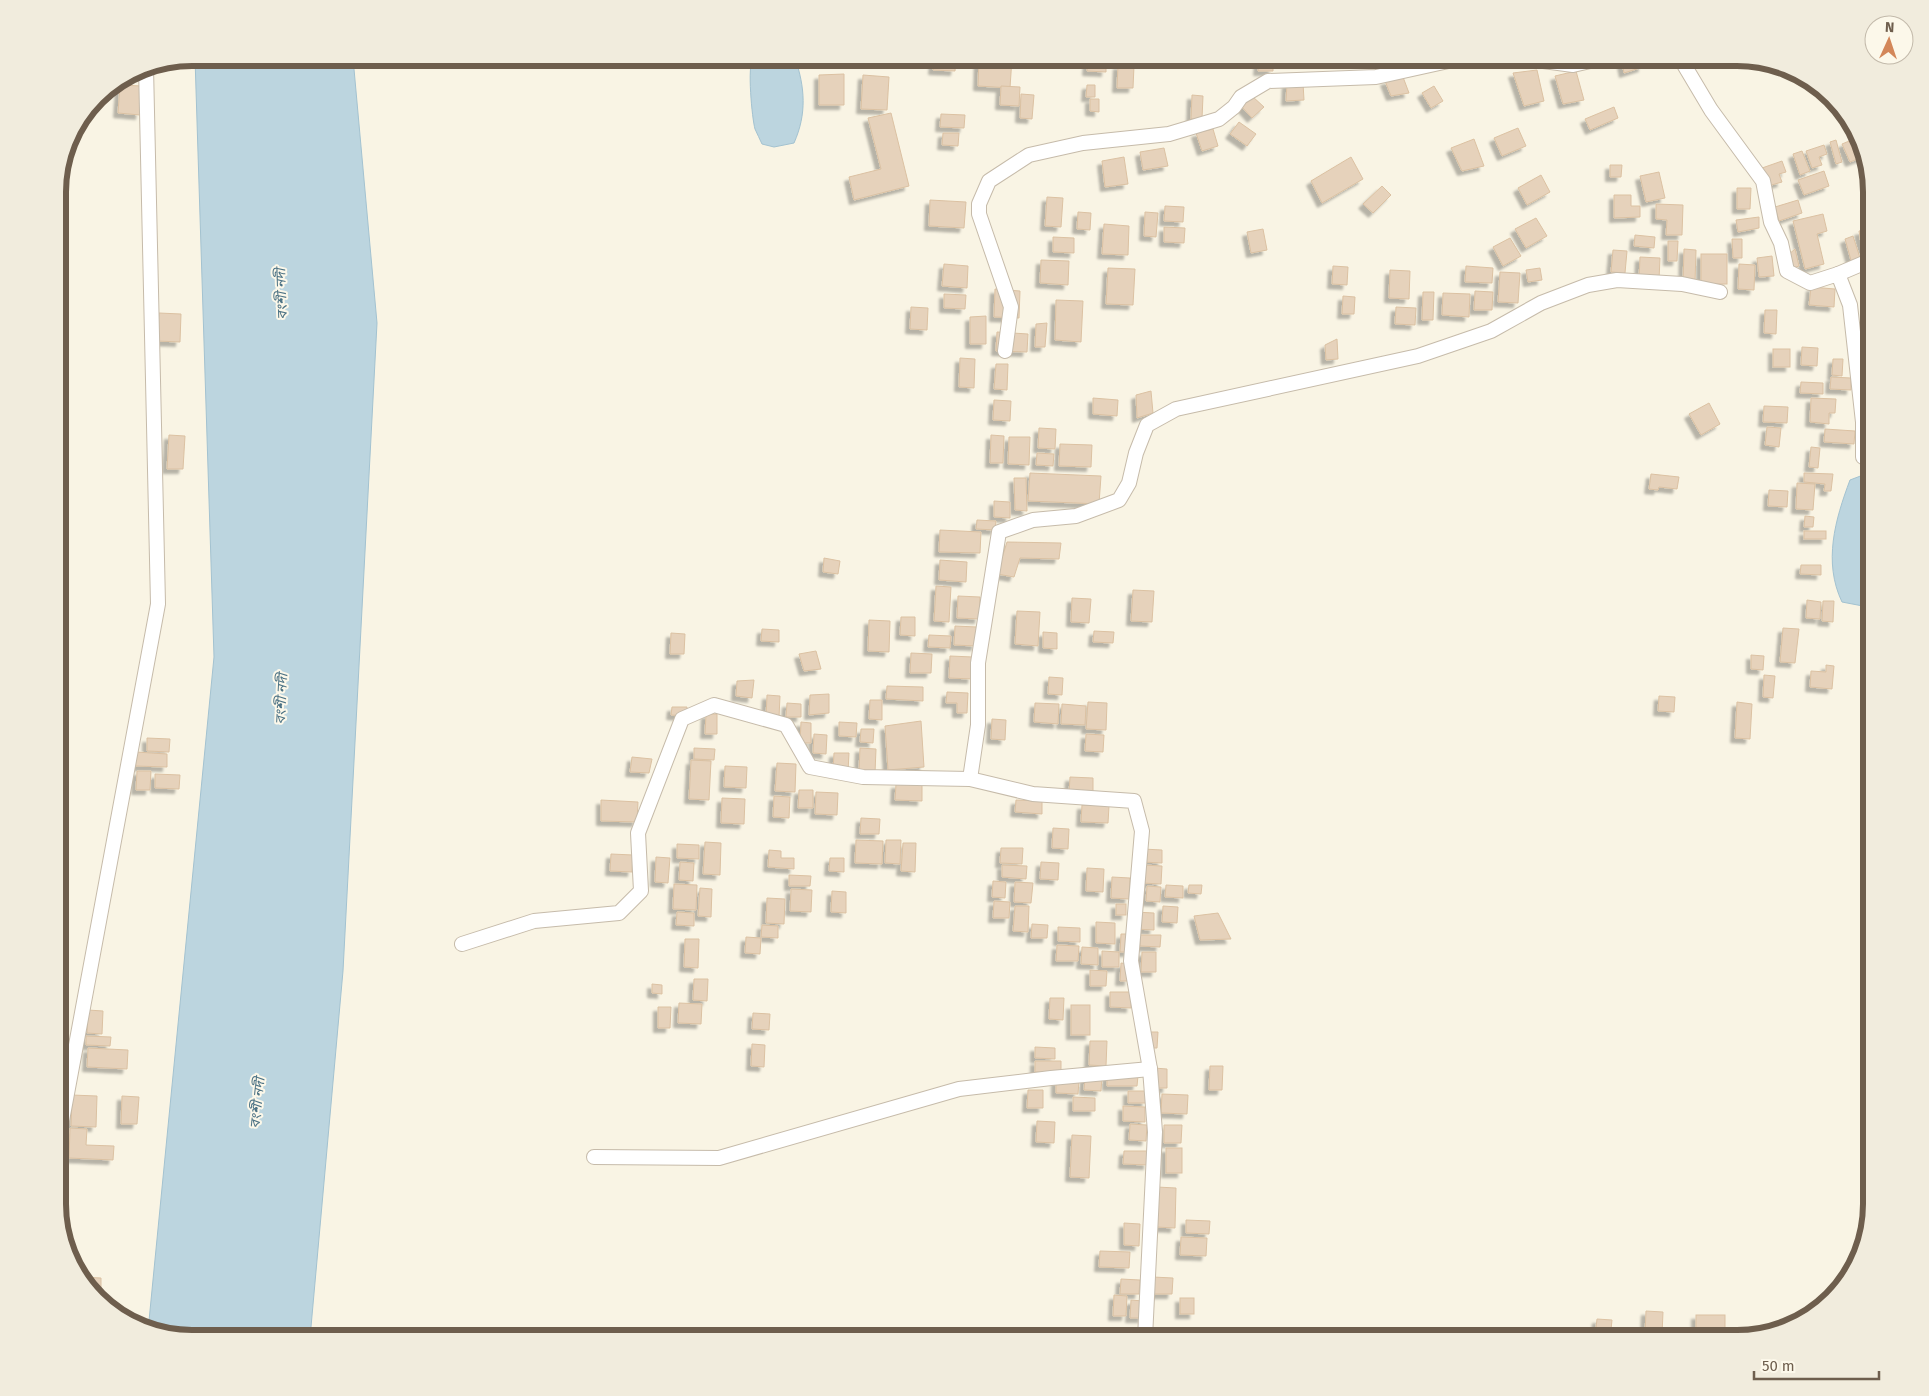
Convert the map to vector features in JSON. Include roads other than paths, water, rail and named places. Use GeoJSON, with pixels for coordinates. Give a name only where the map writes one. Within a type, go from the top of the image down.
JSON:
{"type":"FeatureCollection","features":[{"type":"Feature","properties":{"kind":"street"},"geometry":{"type":"LineString","coordinates":[[1005,351],[1011,307],[979,214],[978,204],[989,182],[1029,155],[1083,143],[1169,134],[1218,119],[1234,107],[1241,97],[1268,81],[1376,77],[1411,66]]}},
{"type":"Feature","properties":{"kind":"street"},"geometry":{"type":"LineString","coordinates":[[1685,66],[1710,110],[1763,182],[1772,222],[1780,243],[1787,271],[1810,283],[1863,264]]}},
{"type":"Feature","properties":{"kind":"street"},"geometry":{"type":"LineString","coordinates":[[67,1094],[158,604],[146,75]]}},
{"type":"Feature","properties":{"kind":"street"},"geometry":{"type":"LineString","coordinates":[[1838,274],[1850,305],[1863,422],[1863,457]]}},
{"type":"Feature","properties":{"kind":"street"},"geometry":{"type":"LineString","coordinates":[[970,779],[978,725],[978,663],[999,532],[1033,520],[1076,516],[1119,500],[1129,483],[1136,453],[1147,425],[1176,409],[1418,356],[1490,331],[1541,303],[1588,285],[1617,280],[1682,284],[1720,292]]}},
{"type":"Feature","properties":{"kind":"street"},"geometry":{"type":"LineString","coordinates":[[462,944],[534,921],[619,913],[641,891],[638,834],[682,719],[714,705],[786,725],[810,767],[863,777],[970,779],[1033,794],[1134,801],[1142,832],[1131,961],[1150,1069],[1154,1132],[1145,1330]]}},
{"type":"Feature","properties":{"kind":"street"},"geometry":{"type":"LineString","coordinates":[[594,1157],[718,1158],[958,1089],[1150,1069]]}},
{"type":"Feature","properties":{"kind":"water","name":"বংশী নদী"},"geometry":{"type":"Polygon","coordinates":[[[195,66],[354,66],[377,323],[343,971],[311,1330],[193,1330],[168,1327],[149,1322],[214,657],[195,66]]]}},
{"type":"Feature","properties":{"kind":"water"},"geometry":{"type":"Polygon","coordinates":[[[751,66],[797,66],[803,90],[803,111],[794,143],[774,147],[762,144],[755,129],[751,104],[751,66]]]}},
{"type":"Feature","properties":{"kind":"water"},"geometry":{"type":"Polygon","coordinates":[[[1863,475],[1863,606],[1842,602],[1833,572],[1833,541],[1840,510],[1850,480],[1863,475]]]}}]}
